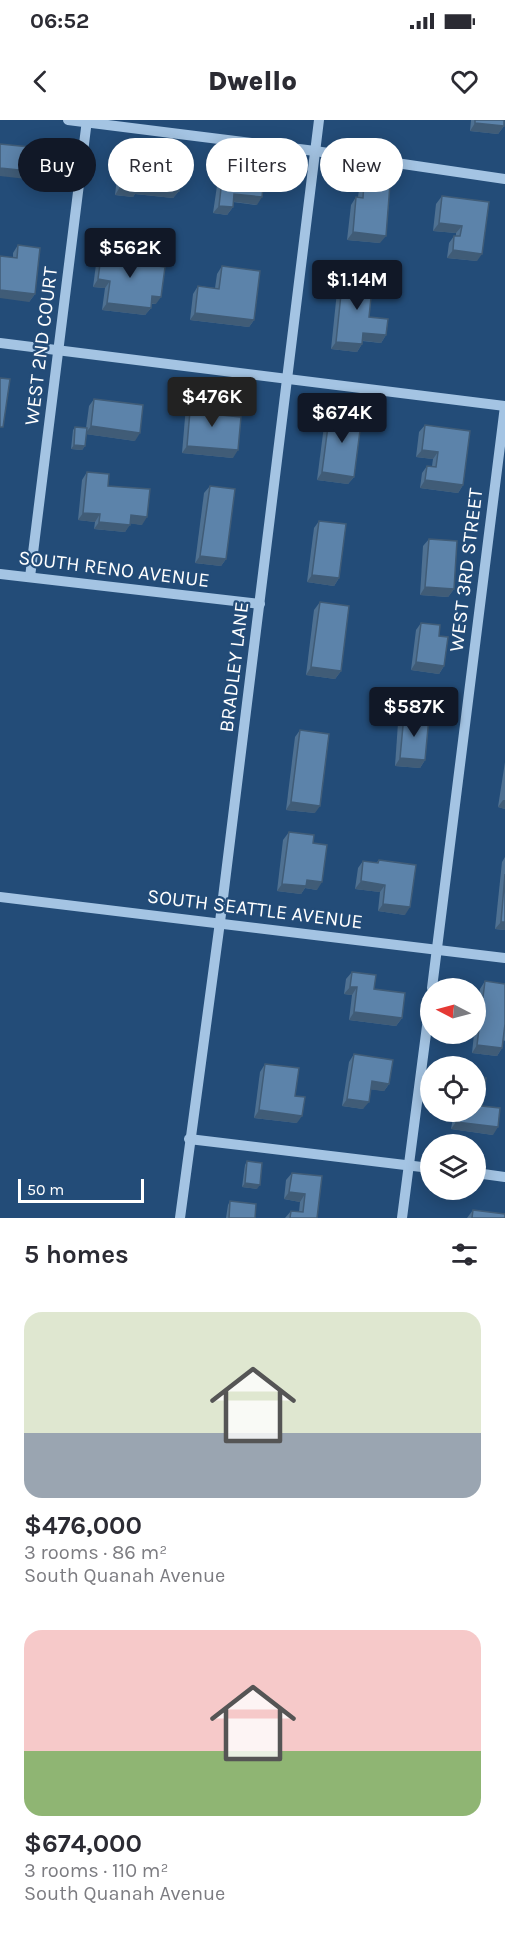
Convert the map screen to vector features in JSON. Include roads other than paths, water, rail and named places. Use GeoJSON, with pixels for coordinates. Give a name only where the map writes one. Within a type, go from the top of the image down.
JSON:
{"type":"FeatureCollection","features":[{"type":"Feature","properties":{"kind":"street"},"geometry":{"type":"LineString","coordinates":[[68,120],[315,151],[505,179]]}},
{"type":"Feature","properties":{"kind":"street","name":"BRADLEY LANE"},"geometry":{"type":"LineString","coordinates":[[180,1218],[220,922],[320,120]]}},
{"type":"Feature","properties":{"kind":"street","name":"WEST 2ND COURT"},"geometry":{"type":"LineString","coordinates":[[30,577],[87,121]]}},
{"type":"Feature","properties":{"kind":"street"},"geometry":{"type":"LineString","coordinates":[[0,343],[505,406]]}},
{"type":"Feature","properties":{"kind":"street","name":"WEST 3RD STREET"},"geometry":{"type":"LineString","coordinates":[[433,978],[505,406]]}},
{"type":"Feature","properties":{"kind":"street","name":"SOUTH RENO AVENUE"},"geometry":{"type":"LineString","coordinates":[[0,574],[260,604]]}},
{"type":"Feature","properties":{"kind":"street","name":"SOUTH SEATTLE AVENUE"},"geometry":{"type":"LineString","coordinates":[[0,897],[505,958]]}},
{"type":"Feature","properties":{"kind":"street"},"geometry":{"type":"LineString","coordinates":[[402,1218],[425,1044]]}},
{"type":"Feature","properties":{"kind":"street"},"geometry":{"type":"LineString","coordinates":[[189,1139],[420,1167]]}},
{"type":"Feature","properties":{"kind":"street"},"geometry":{"type":"LineString","coordinates":[[486,1174],[505,1177]]}}]}
